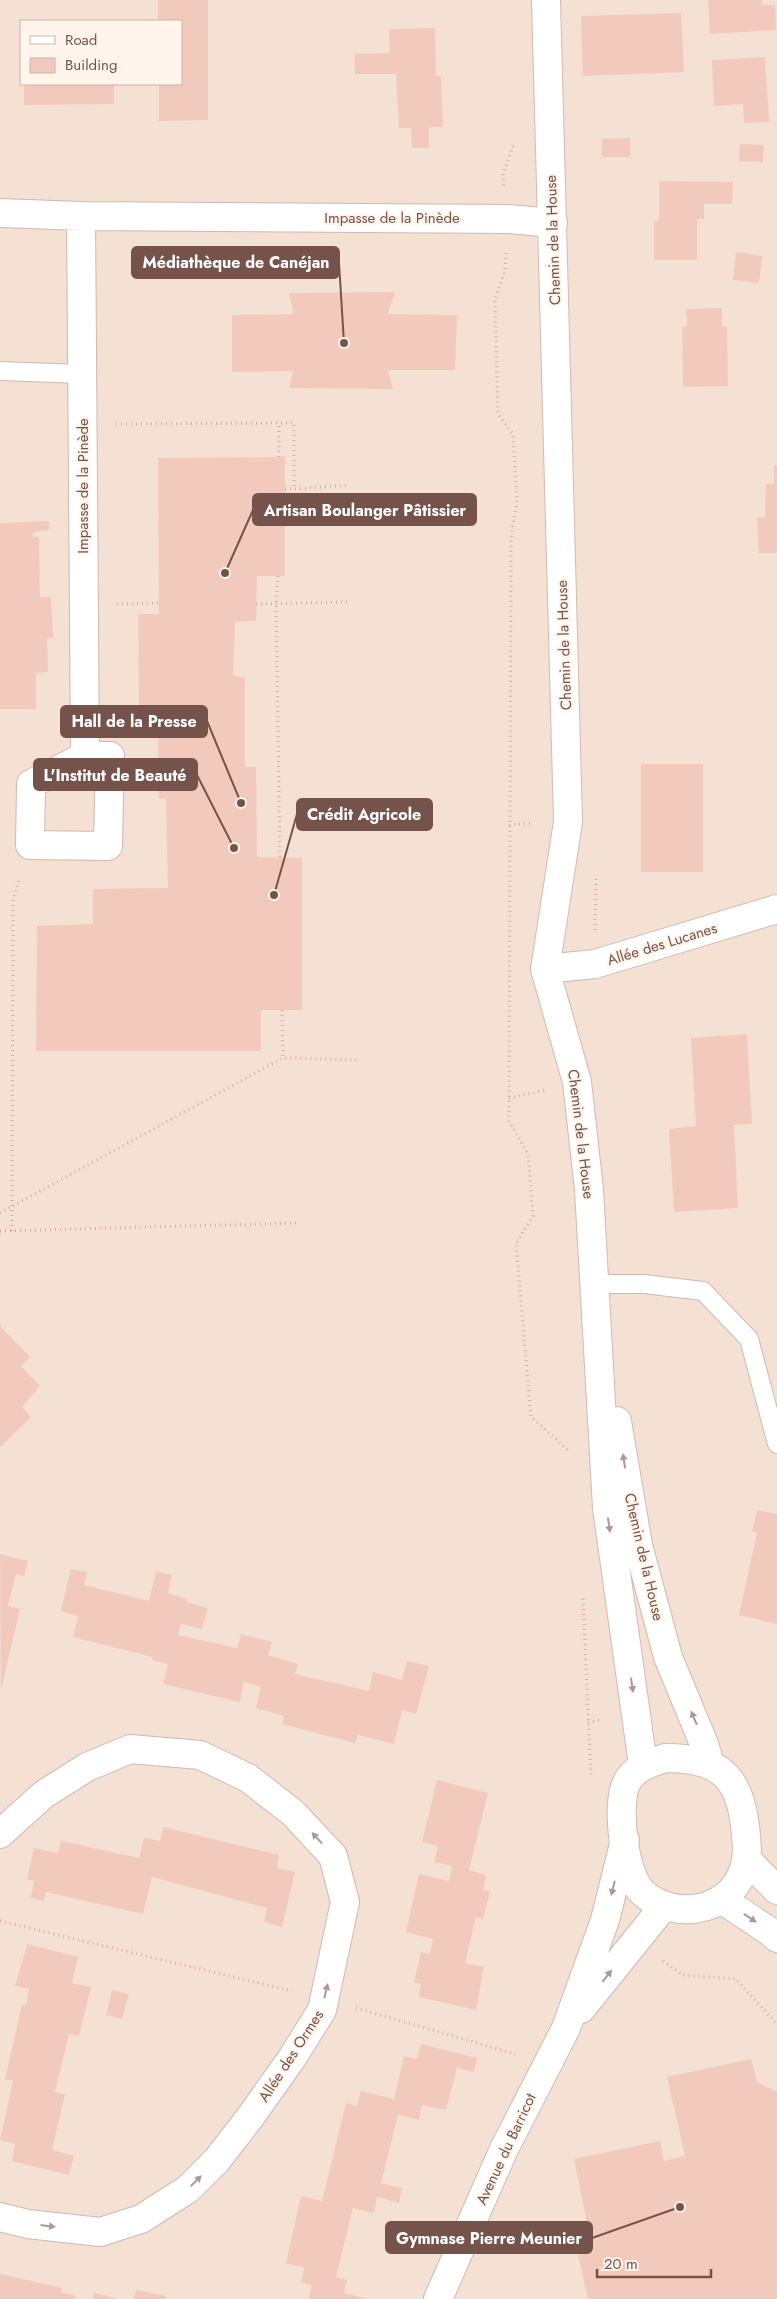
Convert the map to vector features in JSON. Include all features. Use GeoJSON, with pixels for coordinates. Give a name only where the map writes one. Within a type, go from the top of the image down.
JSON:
{"type":"FeatureCollection","features":[{"type":"Feature","properties":{"kind":"street","name":"Chemin de la House"},"geometry":{"type":"LineString","coordinates":[[546,0],[568,822],[545,969],[577,1082],[589,1190],[607,1508],[644,1765]]}},
{"type":"Feature","properties":{"kind":"street","name":"Impasse de la Pinède"},"geometry":{"type":"LineString","coordinates":[[0,213],[81,216],[508,219],[553,223]]}},
{"type":"Feature","properties":{"kind":"street","name":"Impasse de la Pinède"},"geometry":{"type":"LineString","coordinates":[[81,216],[85,756]]}},
{"type":"Feature","properties":{"kind":"street"},"geometry":{"type":"LineString","coordinates":[[85,756],[110,756],[108,846],[30,845],[31,784],[85,756]]}},
{"type":"Feature","properties":{"kind":"street","name":"Allée des Lucanes"},"geometry":{"type":"LineString","coordinates":[[545,969],[595,964],[777,909]]}},
{"type":"Feature","properties":{"kind":"street","name":"Chemin de la House"},"geometry":{"type":"LineString","coordinates":[[594,1284],[638,1545],[668,1658],[704,1744],[710,1764]]}},
{"type":"Feature","properties":{"kind":"street","name":"Allée des Ormes"},"geometry":{"type":"LineString","coordinates":[[0,1834],[43,1795],[87,1767],[130,1749],[200,1755],[248,1778],[293,1812],[333,1856],[345,1902],[322,2010],[292,2058],[256,2108],[217,2160],[188,2189],[140,2219],[100,2232],[28,2224],[0,2218]]}},
{"type":"Feature","properties":{"kind":"street"},"geometry":{"type":"LineString","coordinates":[[665,1758],[688,1758],[710,1764],[730,1777],[740,1798],[748,1861],[738,1884],[721,1899],[705,1908],[691,1909],[664,1906],[643,1892],[628,1864],[621,1798],[626,1782],[644,1765],[665,1758]]}},
{"type":"Feature","properties":{"kind":"street","name":"Avenue du Barricot"},"geometry":{"type":"LineString","coordinates":[[438,2299],[504,2149],[566,2028],[605,1920],[625,1840]]}},
{"type":"Feature","properties":{"kind":"street"},"geometry":{"type":"LineString","coordinates":[[748,1861],[777,1890]]}},
{"type":"Feature","properties":{"kind":"street"},"geometry":{"type":"LineString","coordinates":[[721,1899],[777,1938]]}},
{"type":"Feature","properties":{"kind":"street","name":"Avenue du Barricot"},"geometry":{"type":"LineString","coordinates":[[566,2028],[664,1906]]}},
{"type":"Feature","properties":{"kind":"lane"},"geometry":{"type":"LineString","coordinates":[[0,371],[82,374]]}},
{"type":"Feature","properties":{"kind":"lane"},"geometry":{"type":"LineString","coordinates":[[594,1284],[644,1284],[703,1290],[749,1339],[777,1444]]}},
{"type":"Feature","properties":{"kind":"path"},"geometry":{"type":"LineString","coordinates":[[278,456],[279,423]]}},
{"type":"Feature","properties":{"kind":"path"},"geometry":{"type":"LineString","coordinates":[[82,424],[294,423],[294,489]]}},
{"type":"Feature","properties":{"kind":"path"},"geometry":{"type":"LineString","coordinates":[[285,489],[349,485]]}},
{"type":"Feature","properties":{"kind":"path"},"geometry":{"type":"LineString","coordinates":[[278,576],[276,603],[280,858]]}},
{"type":"Feature","properties":{"kind":"path"},"geometry":{"type":"LineString","coordinates":[[256,604],[351,602]]}},
{"type":"Feature","properties":{"kind":"path"},"geometry":{"type":"LineString","coordinates":[[84,606],[159,603]]}},
{"type":"Feature","properties":{"kind":"path"},"geometry":{"type":"LineString","coordinates":[[12,1231],[13,900],[30,845]]}},
{"type":"Feature","properties":{"kind":"path"},"geometry":{"type":"LineString","coordinates":[[282,1010],[283,1058]]}},
{"type":"Feature","properties":{"kind":"path"},"geometry":{"type":"LineString","coordinates":[[0,1213],[283,1058],[359,1060]]}},
{"type":"Feature","properties":{"kind":"path"},"geometry":{"type":"LineString","coordinates":[[0,1231],[298,1222]]}},
{"type":"Feature","properties":{"kind":"path"},"geometry":{"type":"LineString","coordinates":[[0,1921],[324,1998],[547,2063]]}},
{"type":"Feature","properties":{"kind":"path"},"geometry":{"type":"LineString","coordinates":[[656,1956],[683,1975],[736,1979],[777,2024]]}},
{"type":"Feature","properties":{"kind":"shaded area"},"geometry":{"type":"Polygon","coordinates":[[[0,0],[777,0],[777,2299],[0,2299],[0,0]]]}},
{"type":"Feature","properties":{"kind":"building"},"geometry":{"type":"Polygon","coordinates":[[[158,0],[208,0],[208,120],[159,121],[159,85],[182,85],[182,20],[158,20],[158,0]]]}},
{"type":"Feature","properties":{"kind":"building"},"geometry":{"type":"Polygon","coordinates":[[[708,0],[762,0],[762,5],[775,5],[776,30],[710,34],[708,0]]]}},
{"type":"Feature","properties":{"kind":"building"},"geometry":{"type":"Polygon","coordinates":[[[681,13],[684,72],[583,76],[581,16],[681,13]]]}},
{"type":"Feature","properties":{"kind":"building"},"geometry":{"type":"Polygon","coordinates":[[[435,28],[436,76],[441,76],[443,127],[429,127],[429,148],[412,148],[411,128],[399,128],[396,74],[355,74],[354,54],[390,53],[389,29],[435,28]]]}},
{"type":"Feature","properties":{"kind":"building"},"geometry":{"type":"Polygon","coordinates":[[[765,57],[769,122],[744,123],[743,104],[714,106],[712,60],[765,57]]]}},
{"type":"Feature","properties":{"kind":"building"},"geometry":{"type":"Polygon","coordinates":[[[24,85],[114,85],[114,104],[24,105],[24,85]]]}},
{"type":"Feature","properties":{"kind":"building"},"geometry":{"type":"Polygon","coordinates":[[[630,138],[630,157],[602,157],[602,139],[630,138]]]}},
{"type":"Feature","properties":{"kind":"building"},"geometry":{"type":"Polygon","coordinates":[[[740,144],[764,145],[763,162],[739,161],[740,144]]]}},
{"type":"Feature","properties":{"kind":"building"},"geometry":{"type":"Polygon","coordinates":[[[659,181],[733,182],[732,204],[704,204],[704,219],[697,219],[697,260],[654,260],[654,221],[659,221],[659,181]]]}},
{"type":"Feature","properties":{"kind":"building"},"geometry":{"type":"Polygon","coordinates":[[[736,252],[762,256],[759,283],[733,280],[736,252]]]}},
{"type":"Feature","properties":{"kind":"building"},"geometry":{"type":"Polygon","coordinates":[[[395,292],[388,314],[457,315],[455,370],[388,370],[393,389],[289,388],[293,371],[232,372],[232,315],[294,314],[289,293],[395,292]]]}},
{"type":"Feature","properties":{"kind":"building"},"geometry":{"type":"Polygon","coordinates":[[[722,308],[722,326],[727,327],[728,386],[683,387],[682,327],[687,326],[686,309],[722,308]]]}},
{"type":"Feature","properties":{"kind":"building"},"geometry":{"type":"Polygon","coordinates":[[[285,457],[285,576],[257,576],[256,621],[235,622],[233,676],[245,677],[245,767],[256,767],[257,857],[302,858],[302,1010],[261,1010],[261,1051],[36,1051],[37,926],[93,924],[93,889],[168,888],[166,799],[159,799],[158,707],[139,707],[138,614],[159,614],[158,458],[285,457]]]}},
{"type":"Feature","properties":{"kind":"building"},"geometry":{"type":"Polygon","coordinates":[[[774,466],[777,466],[777,553],[759,553],[757,518],[765,517],[766,484],[774,484],[774,466]]]}},
{"type":"Feature","properties":{"kind":"building"},"geometry":{"type":"Polygon","coordinates":[[[49,521],[49,530],[33,532],[33,537],[39,537],[40,597],[51,597],[53,638],[47,638],[48,672],[36,673],[36,709],[0,709],[0,523],[49,521]]]}},
{"type":"Feature","properties":{"kind":"building"},"geometry":{"type":"Polygon","coordinates":[[[641,764],[703,764],[703,872],[641,872],[641,764]]]}},
{"type":"Feature","properties":{"kind":"building"},"geometry":{"type":"Polygon","coordinates":[[[747,1034],[752,1124],[734,1125],[738,1208],[674,1212],[669,1129],[696,1126],[691,1038],[747,1034]]]}},
{"type":"Feature","properties":{"kind":"building"},"geometry":{"type":"Polygon","coordinates":[[[0,1326],[30,1357],[21,1366],[40,1386],[22,1407],[31,1417],[0,1447],[0,1326]]]}},
{"type":"Feature","properties":{"kind":"building"},"geometry":{"type":"Polygon","coordinates":[[[757,1510],[777,1514],[777,1624],[739,1615],[757,1533],[752,1532],[757,1510]]]}},
{"type":"Feature","properties":{"kind":"building"},"geometry":{"type":"Polygon","coordinates":[[[0,1554],[28,1561],[24,1576],[16,1574],[8,1606],[20,1609],[1,1690],[0,1554]]]}},
{"type":"Feature","properties":{"kind":"building"},"geometry":{"type":"Polygon","coordinates":[[[71,1569],[87,1572],[84,1585],[149,1601],[156,1571],[172,1575],[168,1593],[187,1599],[187,1602],[208,1608],[202,1629],[181,1624],[178,1635],[237,1648],[241,1634],[272,1642],[268,1655],[298,1664],[295,1674],[369,1691],[373,1672],[402,1680],[407,1661],[429,1666],[416,1714],[402,1710],[394,1744],[358,1735],[355,1743],[282,1724],[284,1716],[256,1708],[261,1687],[244,1682],[240,1702],[163,1684],[168,1664],[152,1660],[153,1657],[73,1637],[78,1616],[61,1611],[71,1569]]]}},
{"type":"Feature","properties":{"kind":"building"},"geometry":{"type":"Polygon","coordinates":[[[437,1780],[488,1793],[469,1870],[486,1875],[483,1890],[490,1891],[483,1919],[476,1917],[465,1963],[484,1967],[476,2010],[419,1997],[421,1984],[414,1982],[421,1952],[430,1954],[433,1939],[406,1932],[419,1874],[449,1881],[452,1866],[434,1862],[438,1846],[422,1842],[437,1780]]]}},
{"type":"Feature","properties":{"kind":"building"},"geometry":{"type":"Polygon","coordinates":[[[163,1827],[279,1855],[277,1868],[295,1872],[282,1927],[264,1922],[267,1908],[152,1877],[143,1914],[46,1892],[44,1901],[31,1898],[34,1881],[27,1879],[34,1848],[58,1853],[61,1841],[139,1858],[144,1838],[160,1841],[163,1827]]]}},
{"type":"Feature","properties":{"kind":"building"},"geometry":{"type":"Polygon","coordinates":[[[27,1944],[78,1957],[72,1983],[91,1987],[79,2036],[69,2034],[55,2092],[65,2094],[52,2150],[74,2156],[69,2175],[12,2161],[15,2144],[0,2140],[13,2081],[5,2079],[22,2005],[26,2006],[29,1989],[15,1986],[27,1944]]]}},
{"type":"Feature","properties":{"kind":"building"},"geometry":{"type":"Polygon","coordinates":[[[112,1990],[129,1994],[122,2019],[106,2015],[112,1990]]]}},
{"type":"Feature","properties":{"kind":"building"},"geometry":{"type":"Polygon","coordinates":[[[421,2044],[477,2058],[474,2072],[457,2068],[446,2110],[422,2105],[419,2120],[398,2115],[381,2183],[402,2188],[399,2203],[377,2197],[374,2213],[353,2208],[336,2277],[347,2280],[344,2293],[368,2299],[309,2299],[312,2285],[301,2282],[304,2268],[286,2263],[301,2196],[322,2201],[346,2103],[357,2106],[361,2091],[394,2099],[404,2056],[417,2059],[421,2044]]]}},
{"type":"Feature","properties":{"kind":"building"},"geometry":{"type":"Polygon","coordinates":[[[751,2059],[757,2082],[777,2092],[777,2299],[588,2299],[578,2255],[593,2252],[574,2159],[660,2141],[664,2161],[685,2156],[667,2077],[751,2059]]]}},
{"type":"Feature","properties":{"kind":"building"},"geometry":{"type":"Polygon","coordinates":[[[0,2274],[62,2288],[61,2292],[76,2296],[75,2299],[0,2299],[0,2274]]]}},
{"type":"Feature","properties":{"kind":"building"},"geometry":{"type":"Polygon","coordinates":[[[136,2290],[166,2296],[166,2299],[134,2299],[136,2290]]]}},
{"type":"Feature","properties":{"kind":"building"},"geometry":{"type":"Polygon","coordinates":[[[94,2293],[116,2298],[116,2299],[93,2299],[94,2293]]]}},
{"type":"Feature","properties":{"kind":"place","name":"Médiathèque de Canéjan"},"geometry":{"type":"Point","coordinates":[344,343]}},
{"type":"Feature","properties":{"kind":"place","name":"Artisan Boulanger Pâtissier"},"geometry":{"type":"Point","coordinates":[225,573]}},
{"type":"Feature","properties":{"kind":"place","name":"Hall de la Presse"},"geometry":{"type":"Point","coordinates":[241,803]}},
{"type":"Feature","properties":{"kind":"place","name":"L'Institut de Beauté"},"geometry":{"type":"Point","coordinates":[234,848]}},
{"type":"Feature","properties":{"kind":"place","name":"Crédit Agricole"},"geometry":{"type":"Point","coordinates":[274,895]}},
{"type":"Feature","properties":{"kind":"place","name":"Gymnase Pierre Meunier"},"geometry":{"type":"Point","coordinates":[680,2207]}}]}
